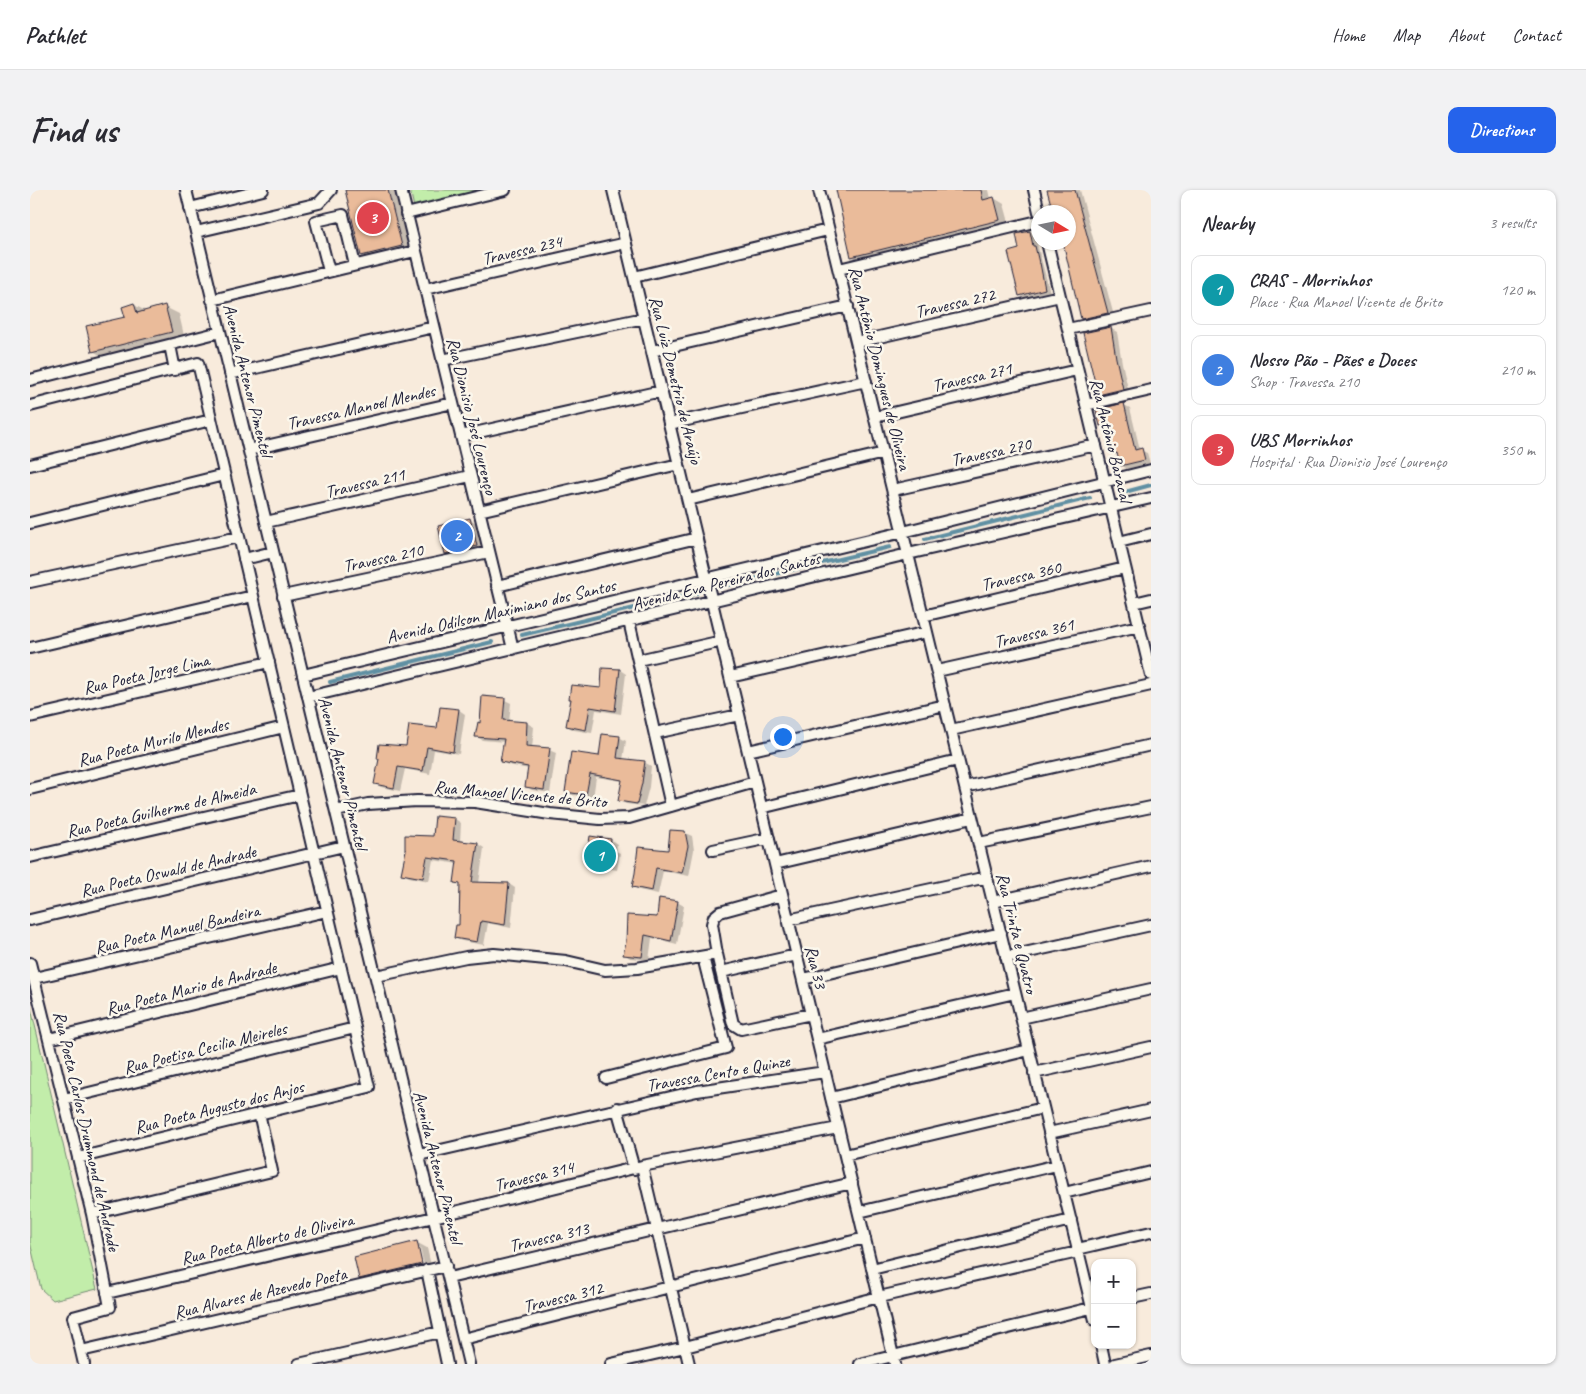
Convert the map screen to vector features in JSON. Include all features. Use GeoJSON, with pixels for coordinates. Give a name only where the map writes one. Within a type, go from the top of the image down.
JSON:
{"type":"FeatureCollection","features":[{"type":"Feature","properties":{"kind":"street","name":"Avenida Antenor Pimentel"},"geometry":{"type":"LineString","coordinates":[[186,190],[469,1364]]}},
{"type":"Feature","properties":{"kind":"street"},"geometry":{"type":"LineString","coordinates":[[190,208],[263,190]]}},
{"type":"Feature","properties":{"kind":"street"},"geometry":{"type":"LineString","coordinates":[[196,232],[319,203],[331,190]]}},
{"type":"Feature","properties":{"kind":"street","name":"Rua Dionisio José Lourenço"},"geometry":{"type":"LineString","coordinates":[[400,190],[513,649]]}},
{"type":"Feature","properties":{"kind":"street"},"geometry":{"type":"LineString","coordinates":[[406,214],[504,190]]}},
{"type":"Feature","properties":{"kind":"street","name":"Rua Luiz Demetrio de Araújo"},"geometry":{"type":"LineString","coordinates":[[613,190],[706,578]]}},
{"type":"Feature","properties":{"kind":"street","name":"Rua Antônio Domingues de Oliveira"},"geometry":{"type":"LineString","coordinates":[[819,190],[908,554]]}},
{"type":"Feature","properties":{"kind":"street"},"geometry":{"type":"LineString","coordinates":[[1034,190],[1037,205]]}},
{"type":"Feature","properties":{"kind":"street"},"geometry":{"type":"LineString","coordinates":[[329,271],[316,221],[343,214],[355,265]]}},
{"type":"Feature","properties":{"kind":"street"},"geometry":{"type":"LineString","coordinates":[[839,269],[1031,223]]}},
{"type":"Feature","properties":{"kind":"street"},"geometry":{"type":"LineString","coordinates":[[634,277],[828,230]]}},
{"type":"Feature","properties":{"kind":"street","name":"Travessa 234"},"geometry":{"type":"LineString","coordinates":[[425,289],[626,243]]}},
{"type":"Feature","properties":{"kind":"street","name":"Rua Antônio Baracal"},"geometry":{"type":"LineString","coordinates":[[1049,250],[1139,626],[1149,660],[1151,675]]}},
{"type":"Feature","properties":{"kind":"street"},"geometry":{"type":"LineString","coordinates":[[212,300],[416,251]]}},
{"type":"Feature","properties":{"kind":"street","name":"Travessa 272"},"geometry":{"type":"LineString","coordinates":[[857,342],[1060,296]]}},
{"type":"Feature","properties":{"kind":"street"},"geometry":{"type":"LineString","coordinates":[[652,351],[848,306]]}},
{"type":"Feature","properties":{"kind":"street"},"geometry":{"type":"LineString","coordinates":[[1068,329],[1151,310]]}},
{"type":"Feature","properties":{"kind":"street"},"geometry":{"type":"LineString","coordinates":[[442,360],[644,318]]}},
{"type":"Feature","properties":{"kind":"street"},"geometry":{"type":"LineString","coordinates":[[230,374],[434,327]]}},
{"type":"Feature","properties":{"kind":"street"},"geometry":{"type":"LineString","coordinates":[[30,380],[220,332]]}},
{"type":"Feature","properties":{"kind":"street"},"geometry":{"type":"LineString","coordinates":[[170,345],[175,370]]}},
{"type":"Feature","properties":{"kind":"street"},"geometry":{"type":"LineString","coordinates":[[30,406],[198,363],[354,1028]]}},
{"type":"Feature","properties":{"kind":"street","name":"Travessa 271"},"geometry":{"type":"LineString","coordinates":[[875,417],[1077,370]]}},
{"type":"Feature","properties":{"kind":"street"},"geometry":{"type":"LineString","coordinates":[[669,424],[866,381]]}},
{"type":"Feature","properties":{"kind":"street"},"geometry":{"type":"LineString","coordinates":[[1086,405],[1151,390]]}},
{"type":"Feature","properties":{"kind":"street"},"geometry":{"type":"LineString","coordinates":[[461,436],[662,391]]}},
{"type":"Feature","properties":{"kind":"street","name":"Travessa Manoel Mendes"},"geometry":{"type":"LineString","coordinates":[[248,450],[453,403]]}},
{"type":"Feature","properties":{"kind":"street"},"geometry":{"type":"LineString","coordinates":[[30,465],[211,420]]}},
{"type":"Feature","properties":{"kind":"street","name":"Travessa 270"},"geometry":{"type":"LineString","coordinates":[[893,490],[1096,445]]}},
{"type":"Feature","properties":{"kind":"street"},"geometry":{"type":"LineString","coordinates":[[688,500],[884,453]]}},
{"type":"Feature","properties":{"kind":"street"},"geometry":{"type":"LineString","coordinates":[[479,510],[679,464]]}},
{"type":"Feature","properties":{"kind":"street","name":"Avenida Eva Pereira dos Santos"},"geometry":{"type":"LineString","coordinates":[[706,578],[903,532],[1151,470]]}},
{"type":"Feature","properties":{"kind":"street"},"geometry":{"type":"LineString","coordinates":[[30,523],[224,475]]}},
{"type":"Feature","properties":{"kind":"street","name":"Travessa 211"},"geometry":{"type":"LineString","coordinates":[[266,522],[470,476]]}},
{"type":"Feature","properties":{"kind":"street","name":"Avenida Eva Pereira dos Santos"},"geometry":{"type":"LineString","coordinates":[[308,698],[908,554],[1151,498]]}},
{"type":"Feature","properties":{"kind":"street"},"geometry":{"type":"LineString","coordinates":[[1119,542],[1151,534]]}},
{"type":"Feature","properties":{"kind":"street"},"geometry":{"type":"LineString","coordinates":[[30,582],[239,536]]}},
{"type":"Feature","properties":{"kind":"street"},"geometry":{"type":"LineString","coordinates":[[497,586],[697,538]]}},
{"type":"Feature","properties":{"kind":"street"},"geometry":{"type":"LineString","coordinates":[[244,559],[273,552]]}},
{"type":"Feature","properties":{"kind":"street","name":"Travessa 210"},"geometry":{"type":"LineString","coordinates":[[283,596],[489,552]]}},
{"type":"Feature","properties":{"kind":"street","name":"Rua Trinta e Quatro"},"geometry":{"type":"LineString","coordinates":[[908,554],[1070,1220],[1092,1304]]}},
{"type":"Feature","properties":{"kind":"street","name":"Travessa 360"},"geometry":{"type":"LineString","coordinates":[[923,616],[1125,568]]}},
{"type":"Feature","properties":{"kind":"street","name":"Rua 33"},"geometry":{"type":"LineString","coordinates":[[706,578],[894,1360]]}},
{"type":"Feature","properties":{"kind":"street","name":"Avenida Odilson Maximiano dos Santos"},"geometry":{"type":"LineString","coordinates":[[303,675],[706,578]]}},
{"type":"Feature","properties":{"kind":"street"},"geometry":{"type":"LineString","coordinates":[[30,648],[253,596]]}},
{"type":"Feature","properties":{"kind":"street"},"geometry":{"type":"LineString","coordinates":[[1134,603],[1151,599]]}},
{"type":"Feature","properties":{"kind":"street"},"geometry":{"type":"LineString","coordinates":[[630,621],[671,806]]}},
{"type":"Feature","properties":{"kind":"street","name":"Travessa 361"},"geometry":{"type":"LineString","coordinates":[[937,671],[1139,626]]}},
{"type":"Feature","properties":{"kind":"street"},"geometry":{"type":"LineString","coordinates":[[730,677],[927,632]]}},
{"type":"Feature","properties":{"kind":"street"},"geometry":{"type":"LineString","coordinates":[[638,660],[722,641]]}},
{"type":"Feature","properties":{"kind":"street","name":"Rua Poeta Jorge Lima"},"geometry":{"type":"LineString","coordinates":[[30,717],[269,662]]}},
{"type":"Feature","properties":{"kind":"street"},"geometry":{"type":"LineString","coordinates":[[951,730],[1151,685]]}},
{"type":"Feature","properties":{"kind":"street"},"geometry":{"type":"LineString","coordinates":[[748,751],[945,705]]}},
{"type":"Feature","properties":{"kind":"street"},"geometry":{"type":"LineString","coordinates":[[655,732],[739,714]]}},
{"type":"Feature","properties":{"kind":"street","name":"Rua Poeta Murilo Mendes"},"geometry":{"type":"LineString","coordinates":[[30,789],[284,727]]}},
{"type":"Feature","properties":{"kind":"street"},"geometry":{"type":"LineString","coordinates":[[965,787],[1151,745]]}},
{"type":"Feature","properties":{"kind":"street"},"geometry":{"type":"LineString","coordinates":[[762,808],[958,760]]}},
{"type":"Feature","properties":{"kind":"street","name":"Rua Manoel Vicente de Brito"},"geometry":{"type":"LineString","coordinates":[[336,811],[368,804],[417,801],[475,802],[550,814],[600,819],[629,818],[755,782]]}},
{"type":"Feature","properties":{"kind":"street","name":"Rua Poeta Guilherme de Almeida"},"geometry":{"type":"LineString","coordinates":[[30,858],[300,795]]}},
{"type":"Feature","properties":{"kind":"street"},"geometry":{"type":"LineString","coordinates":[[979,843],[1151,807]]}},
{"type":"Feature","properties":{"kind":"street"},"geometry":{"type":"LineString","coordinates":[[775,864],[972,818]]}},
{"type":"Feature","properties":{"kind":"street"},"geometry":{"type":"LineString","coordinates":[[713,850],[769,838]]}},
{"type":"Feature","properties":{"kind":"street","name":"Rua Poeta Oswald de Andrade"},"geometry":{"type":"LineString","coordinates":[[30,920],[344,846]]}},
{"type":"Feature","properties":{"kind":"street"},"geometry":{"type":"LineString","coordinates":[[993,902],[1151,866]]}},
{"type":"Feature","properties":{"kind":"street"},"geometry":{"type":"LineString","coordinates":[[788,920],[987,877]]}},
{"type":"Feature","properties":{"kind":"street"},"geometry":{"type":"LineString","coordinates":[[782,895],[720,912],[714,917],[712,924],[717,954],[733,1024],[736,1028],[741,1029],[811,1014]]}},
{"type":"Feature","properties":{"kind":"street","name":"Rua Poeta Manuel Bandeira"},"geometry":{"type":"LineString","coordinates":[[34,978],[327,911]]}},
{"type":"Feature","properties":{"kind":"street"},"geometry":{"type":"LineString","coordinates":[[1006,957],[1151,925]]}},
{"type":"Feature","properties":{"kind":"street"},"geometry":{"type":"LineString","coordinates":[[803,979],[1001,933]]}},
{"type":"Feature","properties":{"kind":"street"},"geometry":{"type":"LineString","coordinates":[[376,976],[466,957],[494,954],[566,961],[605,970],[638,968],[717,954]]}},
{"type":"Feature","properties":{"kind":"street"},"geometry":{"type":"LineString","coordinates":[[721,972],[797,954]]}},
{"type":"Feature","properties":{"kind":"street"},"geometry":{"type":"LineString","coordinates":[[609,1077],[726,1048],[703,957]]}},
{"type":"Feature","properties":{"kind":"street","name":"Rua Poeta Carlos Drummond de Andrade"},"geometry":{"type":"LineString","coordinates":[[30,962],[92,1214],[110,1307],[73,1317],[81,1352]]}},
{"type":"Feature","properties":{"kind":"street","name":"Rua Poeta Mario de Andrade"},"geometry":{"type":"LineString","coordinates":[[49,1040],[340,968]]}},
{"type":"Feature","properties":{"kind":"street"},"geometry":{"type":"LineString","coordinates":[[1021,1018],[1151,989]]}},
{"type":"Feature","properties":{"kind":"street"},"geometry":{"type":"LineString","coordinates":[[817,1039],[1015,993]]}},
{"type":"Feature","properties":{"kind":"street","name":"Rua Poeta Augusto dos Anjos"},"geometry":{"type":"LineString","coordinates":[[78,1158],[369,1087],[354,1028]]}},
{"type":"Feature","properties":{"kind":"street","name":"Rua Poetisa Cecilia Meireles"},"geometry":{"type":"LineString","coordinates":[[64,1100],[354,1028]]}},
{"type":"Feature","properties":{"kind":"street"},"geometry":{"type":"LineString","coordinates":[[1034,1073],[1151,1047]]}},
{"type":"Feature","properties":{"kind":"street"},"geometry":{"type":"LineString","coordinates":[[831,1098],[1029,1050]]}},
{"type":"Feature","properties":{"kind":"street","name":"Travessa Cento e Quinze"},"geometry":{"type":"LineString","coordinates":[[419,1154],[697,1091],[825,1072]]}},
{"type":"Feature","properties":{"kind":"street"},"geometry":{"type":"LineString","coordinates":[[617,1108],[657,1228],[689,1364]]}},
{"type":"Feature","properties":{"kind":"street"},"geometry":{"type":"LineString","coordinates":[[845,1155],[1043,1108]]}},
{"type":"Feature","properties":{"kind":"street"},"geometry":{"type":"LineString","coordinates":[[1049,1133],[1151,1110]]}},
{"type":"Feature","properties":{"kind":"street"},"geometry":{"type":"LineString","coordinates":[[92,1214],[272,1171],[260,1113]]}},
{"type":"Feature","properties":{"kind":"street","name":"Travessa 314"},"geometry":{"type":"LineString","coordinates":[[434,1217],[638,1167],[838,1128]]}},
{"type":"Feature","properties":{"kind":"street"},"geometry":{"type":"LineString","coordinates":[[859,1212],[1057,1165]]}},
{"type":"Feature","properties":{"kind":"street"},"geometry":{"type":"LineString","coordinates":[[1064,1193],[1151,1172]]}},
{"type":"Feature","properties":{"kind":"street","name":"Travessa 313"},"geometry":{"type":"LineString","coordinates":[[449,1278],[852,1183]]}},
{"type":"Feature","properties":{"kind":"street","name":"Rua Poeta Alberto de Oliveira"},"geometry":{"type":"LineString","coordinates":[[107,1293],[434,1217]]}},
{"type":"Feature","properties":{"kind":"street"},"geometry":{"type":"LineString","coordinates":[[872,1269],[1070,1220]]}},
{"type":"Feature","properties":{"kind":"street"},"geometry":{"type":"LineString","coordinates":[[611,1364],[1151,1232]]}},
{"type":"Feature","properties":{"kind":"street","name":"Travessa 312"},"geometry":{"type":"LineString","coordinates":[[463,1339],[865,1238]]}},
{"type":"Feature","properties":{"kind":"street","name":"Rua Alvares de Azevedo Poeta"},"geometry":{"type":"LineString","coordinates":[[81,1352],[446,1266]]}},
{"type":"Feature","properties":{"kind":"street"},"geometry":{"type":"LineString","coordinates":[[427,1270],[447,1364]]}},
{"type":"Feature","properties":{"kind":"street"},"geometry":{"type":"LineString","coordinates":[[1136,1297],[1151,1294]]}},
{"type":"Feature","properties":{"kind":"street"},"geometry":{"type":"LineString","coordinates":[[860,1364],[894,1360],[1091,1308]]}},
{"type":"Feature","properties":{"kind":"street"},"geometry":{"type":"LineString","coordinates":[[299,1364],[440,1332]]}},
{"type":"Feature","properties":{"kind":"street"},"geometry":{"type":"LineString","coordinates":[[1102,1349],[1106,1364]]}},
{"type":"Feature","properties":{"kind":"street"},"geometry":{"type":"LineString","coordinates":[[81,1352],[84,1364]]}},
{"type":"Feature","properties":{"kind":"street"},"geometry":{"type":"LineString","coordinates":[[1115,1364],[1151,1356]]}},
{"type":"Feature","properties":{"kind":"green space"},"geometry":{"type":"Polygon","coordinates":[[[410,190],[480,190],[414,207],[410,190]]]}},
{"type":"Feature","properties":{"kind":"green space"},"geometry":{"type":"Polygon","coordinates":[[[30,1004],[97,1289],[53,1300],[41,1289],[30,1242],[30,1004]]]}},
{"type":"Feature","properties":{"kind":"building"},"geometry":{"type":"Polygon","coordinates":[[[345,190],[388,190],[402,246],[361,256],[345,190]]]}},
{"type":"Feature","properties":{"kind":"building"},"geometry":{"type":"Polygon","coordinates":[[[836,190],[981,190],[983,200],[994,197],[1000,220],[851,257],[836,190]]]}},
{"type":"Feature","properties":{"kind":"building"},"geometry":{"type":"Polygon","coordinates":[[[1047,190],[1075,190],[1108,313],[1081,319],[1065,250],[1076,250],[1076,205],[1051,205],[1047,190]]]}},
{"type":"Feature","properties":{"kind":"building"},"geometry":{"type":"Polygon","coordinates":[[[1030,231],[1031,250],[1036,250],[1045,289],[1019,296],[1008,252],[1019,249],[1016,234],[1030,231]]]}},
{"type":"Feature","properties":{"kind":"building"},"geometry":{"type":"Polygon","coordinates":[[[134,303],[137,313],[165,305],[172,332],[92,352],[86,326],[125,317],[122,307],[134,303]]]}},
{"type":"Feature","properties":{"kind":"building"},"geometry":{"type":"Polygon","coordinates":[[[1111,327],[1123,389],[1098,395],[1083,333],[1111,327]]]}},
{"type":"Feature","properties":{"kind":"building"},"geometry":{"type":"Polygon","coordinates":[[[1124,403],[1135,450],[1142,448],[1145,460],[1120,466],[1117,453],[1114,454],[1107,424],[1100,426],[1096,410],[1124,403]]]}},
{"type":"Feature","properties":{"kind":"building"},"geometry":{"type":"Polygon","coordinates":[[[470,518],[477,546],[445,554],[438,526],[470,518]]]}},
{"type":"Feature","properties":{"kind":"building"},"geometry":{"type":"Polygon","coordinates":[[[602,668],[620,669],[615,711],[590,707],[586,730],[566,726],[571,699],[569,699],[571,685],[601,688],[602,668]]]}},
{"type":"Feature","properties":{"kind":"building"},"geometry":{"type":"Polygon","coordinates":[[[482,696],[505,698],[503,720],[527,722],[526,746],[550,748],[544,790],[525,787],[528,767],[500,762],[504,739],[475,737],[478,722],[480,723],[482,696]]]}},
{"type":"Feature","properties":{"kind":"building"},"geometry":{"type":"Polygon","coordinates":[[[440,707],[459,709],[453,752],[427,747],[423,771],[398,767],[394,788],[374,784],[379,759],[377,759],[379,744],[406,746],[409,725],[437,728],[440,707]]]}},
{"type":"Feature","properties":{"kind":"building"},"geometry":{"type":"Polygon","coordinates":[[[602,734],[620,736],[617,758],[645,761],[637,804],[618,801],[622,780],[590,774],[586,795],[565,792],[571,752],[599,756],[602,734]]]}},
{"type":"Feature","properties":{"kind":"building"},"geometry":{"type":"Polygon","coordinates":[[[435,816],[455,818],[453,840],[478,843],[472,882],[509,883],[505,925],[481,921],[477,942],[454,938],[456,925],[459,925],[460,884],[454,883],[457,861],[427,857],[423,878],[401,874],[406,850],[405,835],[433,836],[435,816]]]}},
{"type":"Feature","properties":{"kind":"building"},"geometry":{"type":"Polygon","coordinates":[[[670,830],[685,831],[688,846],[682,873],[656,868],[652,891],[632,887],[638,847],[668,850],[670,830]]]}},
{"type":"Feature","properties":{"kind":"building"},"geometry":{"type":"Polygon","coordinates":[[[590,836],[611,839],[610,847],[614,848],[611,867],[586,863],[590,836]]]}},
{"type":"Feature","properties":{"kind":"building"},"geometry":{"type":"Polygon","coordinates":[[[659,898],[678,901],[671,941],[645,935],[642,957],[623,955],[626,942],[627,915],[657,917],[659,898]]]}},
{"type":"Feature","properties":{"kind":"building"},"geometry":{"type":"Polygon","coordinates":[[[417,1241],[422,1264],[359,1279],[354,1257],[417,1241]]]}},
{"type":"Feature","properties":{"kind":"waterway"},"geometry":{"type":"LineString","coordinates":[[1125,492],[1151,485]]}},
{"type":"Feature","properties":{"kind":"waterway"},"geometry":{"type":"LineString","coordinates":[[925,539],[1090,498]]}},
{"type":"Feature","properties":{"kind":"waterway"},"geometry":{"type":"LineString","coordinates":[[724,586],[890,547]]}},
{"type":"Feature","properties":{"kind":"waterway"},"geometry":{"type":"LineString","coordinates":[[522,635],[697,593]]}},
{"type":"Feature","properties":{"kind":"waterway"},"geometry":{"type":"LineString","coordinates":[[330,682],[492,642]]}},
{"type":"Feature","properties":{"kind":"place","name":"UBS Morrinhos"},"geometry":{"type":"Point","coordinates":[373,218]}},
{"type":"Feature","properties":{"kind":"place","name":"Nosso Pão - Pães e Doces"},"geometry":{"type":"Point","coordinates":[457,536]}},
{"type":"Feature","properties":{"kind":"place","name":"CRAS - Morrinhos"},"geometry":{"type":"Point","coordinates":[600,856]}}]}
